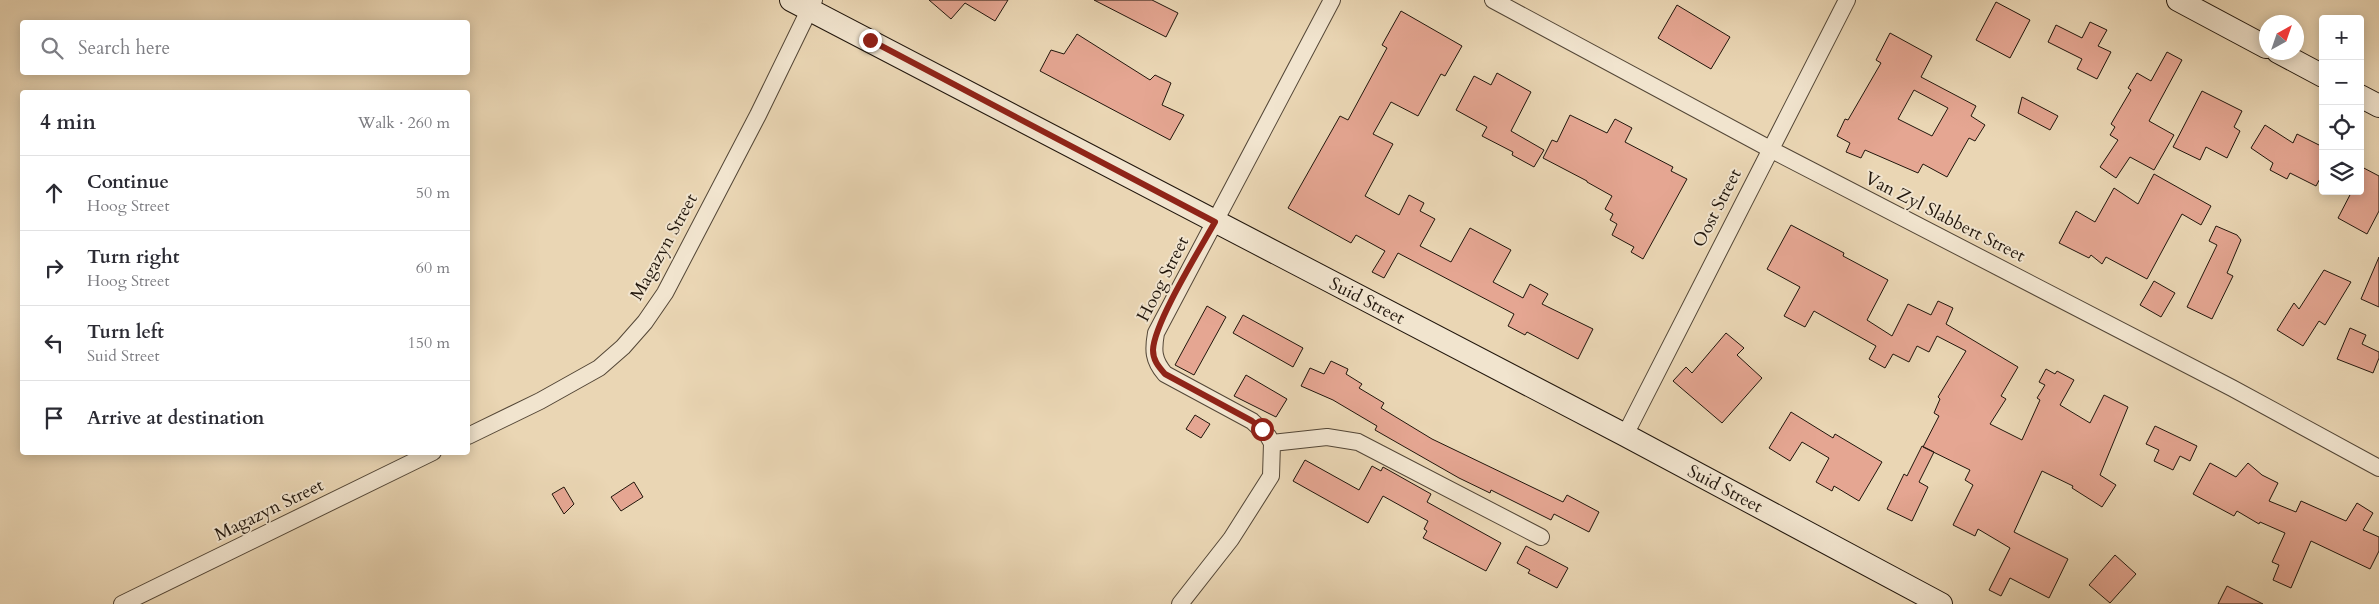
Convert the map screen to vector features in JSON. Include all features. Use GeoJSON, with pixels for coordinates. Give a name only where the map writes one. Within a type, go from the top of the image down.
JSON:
{"type":"FeatureCollection","features":[{"type":"Feature","properties":{"kind":"street","name":"Hoog Street"},"geometry":{"type":"LineString","coordinates":[[1272,443],[1268,436],[1252,421],[1165,374],[1156,364],[1154,357],[1156,333],[1332,0]]}},
{"type":"Feature","properties":{"kind":"street","name":"Van Zyl Slabbert Street"},"geometry":{"type":"LineString","coordinates":[[1493,0],[1770,149],[2232,388],[2379,468]]}},
{"type":"Feature","properties":{"kind":"street","name":"Oost Street"},"geometry":{"type":"LineString","coordinates":[[1625,435],[1847,0]]}},
{"type":"Feature","properties":{"kind":"street"},"geometry":{"type":"LineString","coordinates":[[2178,0],[2259,43]]}},
{"type":"Feature","properties":{"kind":"street","name":"Suid Street"},"geometry":{"type":"LineString","coordinates":[[804,3],[870,40],[1625,435],[1941,604]]}},
{"type":"Feature","properties":{"kind":"street","name":"Magazyn Street"},"geometry":{"type":"LineString","coordinates":[[470,435],[540,401],[599,368],[623,347],[644,322],[665,293],[758,115],[804,3]]}},
{"type":"Feature","properties":{"kind":"street"},"geometry":{"type":"LineString","coordinates":[[2293,60],[2319,74]]}},
{"type":"Feature","properties":{"kind":"street"},"geometry":{"type":"LineString","coordinates":[[2364,98],[2379,106]]}},
{"type":"Feature","properties":{"kind":"street"},"geometry":{"type":"LineString","coordinates":[[1180,604],[1231,540],[1271,476],[1272,443],[1327,437],[1358,442],[1541,537]]}},
{"type":"Feature","properties":{"kind":"street","name":"Magazyn Street"},"geometry":{"type":"LineString","coordinates":[[122,604],[427,455]]}},
{"type":"Feature","properties":{"kind":"building"},"geometry":{"type":"Polygon","coordinates":[[[929,0],[1008,0],[995,21],[965,3],[951,19],[929,0]]]}},
{"type":"Feature","properties":{"kind":"building"},"geometry":{"type":"Polygon","coordinates":[[[1094,0],[1152,0],[1178,13],[1166,37],[1094,0]]]}},
{"type":"Feature","properties":{"kind":"building"},"geometry":{"type":"Polygon","coordinates":[[[1996,2],[2030,20],[2010,58],[1976,40],[1996,2]]]}},
{"type":"Feature","properties":{"kind":"building"},"geometry":{"type":"Polygon","coordinates":[[[1677,5],[1730,37],[1711,69],[1658,38],[1677,5]]]}},
{"type":"Feature","properties":{"kind":"building"},"geometry":{"type":"Polygon","coordinates":[[[1401,11],[1462,46],[1445,76],[1441,74],[1418,116],[1391,102],[1373,134],[1393,144],[1365,196],[1399,215],[1409,195],[1424,203],[1420,211],[1435,219],[1420,246],[1451,262],[1470,228],[1511,250],[1493,282],[1523,298],[1530,284],[1548,294],[1542,304],[1593,329],[1578,359],[1527,332],[1525,335],[1508,326],[1514,314],[1398,253],[1384,278],[1372,272],[1385,251],[1356,235],[1351,243],[1288,208],[1340,116],[1348,120],[1387,48],[1382,45],[1401,11]]]}},
{"type":"Feature","properties":{"kind":"building"},"geometry":{"type":"Polygon","coordinates":[[[2090,22],[2107,30],[2098,46],[2111,52],[2097,79],[2077,69],[2082,59],[2048,42],[2056,25],[2082,38],[2090,22]]]}},
{"type":"Feature","properties":{"kind":"building"},"geometry":{"type":"Polygon","coordinates":[[[1890,33],[1932,56],[1921,77],[1976,106],[1971,116],[1985,125],[1975,141],[1969,138],[1947,177],[1923,164],[1918,173],[1865,150],[1861,158],[1846,152],[1850,143],[1837,136],[1845,119],[1848,120],[1881,63],[1876,60],[1890,33]],[[1914,90],[1898,119],[1932,136],[1948,108],[1914,90]]]}},
{"type":"Feature","properties":{"kind":"building"},"geometry":{"type":"Polygon","coordinates":[[[1077,34],[1150,80],[1155,75],[1171,83],[1162,105],[1184,115],[1170,140],[1040,71],[1051,50],[1064,54],[1077,34]]]}},
{"type":"Feature","properties":{"kind":"building"},"geometry":{"type":"Polygon","coordinates":[[[2167,52],[2182,60],[2149,121],[2174,135],[2154,170],[2130,157],[2116,178],[2100,167],[2118,140],[2110,135],[2115,127],[2111,124],[2131,90],[2128,88],[2137,73],[2151,81],[2167,52]]]}},
{"type":"Feature","properties":{"kind":"building"},"geometry":{"type":"Polygon","coordinates":[[[1497,73],[1531,92],[1511,131],[1544,150],[1534,167],[1512,155],[1513,152],[1482,136],[1487,127],[1456,110],[1474,76],[1491,85],[1497,73]]]}},
{"type":"Feature","properties":{"kind":"building"},"geometry":{"type":"Polygon","coordinates":[[[2202,91],[2242,111],[2234,127],[2240,131],[2227,158],[2206,147],[2200,160],[2173,147],[2202,91]]]}},
{"type":"Feature","properties":{"kind":"building"},"geometry":{"type":"Polygon","coordinates":[[[2022,97],[2058,116],[2050,130],[2018,113],[2022,97]]]}},
{"type":"Feature","properties":{"kind":"building"},"geometry":{"type":"Polygon","coordinates":[[[1570,115],[1607,133],[1615,119],[1632,128],[1625,142],[1673,167],[1671,171],[1687,179],[1643,259],[1631,252],[1634,247],[1612,235],[1617,224],[1610,220],[1613,214],[1605,209],[1612,196],[1543,158],[1552,140],[1557,142],[1570,115]]]}},
{"type":"Feature","properties":{"kind":"building"},"geometry":{"type":"Polygon","coordinates":[[[2265,125],[2293,143],[2297,134],[2319,145],[2319,180],[2316,186],[2290,173],[2287,179],[2270,170],[2273,163],[2251,148],[2265,125]]]}},
{"type":"Feature","properties":{"kind":"building"},"geometry":{"type":"Polygon","coordinates":[[[2364,168],[2379,176],[2379,211],[2367,234],[2338,218],[2350,195],[2364,195],[2364,168]]]}},
{"type":"Feature","properties":{"kind":"building"},"geometry":{"type":"Polygon","coordinates":[[[2154,174],[2211,206],[2201,225],[2182,214],[2147,279],[2106,257],[2102,264],[2091,255],[2089,258],[2059,243],[2076,211],[2095,222],[2114,188],[2138,204],[2154,174]]]}},
{"type":"Feature","properties":{"kind":"building"},"geometry":{"type":"Polygon","coordinates":[[[1791,225],[1844,253],[1843,256],[1888,280],[1867,320],[1892,336],[1908,304],[1931,315],[1938,301],[1953,308],[1946,324],[2018,367],[2001,396],[2006,399],[1990,424],[2022,440],[2040,400],[2037,398],[2045,385],[2039,382],[2046,369],[2055,374],[2057,371],[2074,380],[2060,405],[2090,423],[2104,395],[2128,407],[2100,475],[2116,485],[2102,507],[2072,488],[2073,486],[2042,471],[2014,532],[2068,559],[2049,598],[2010,578],[2001,596],[1989,590],[2010,548],[1978,529],[1975,536],[1953,525],[1973,485],[1965,480],[1970,470],[1923,447],[1939,416],[1934,413],[1940,399],[1938,397],[1966,351],[1937,336],[1929,352],[1917,346],[1909,362],[1893,354],[1885,368],[1869,359],[1876,346],[1814,311],[1805,327],[1784,316],[1800,287],[1767,269],[1791,225]]]}},
{"type":"Feature","properties":{"kind":"building"},"geometry":{"type":"Polygon","coordinates":[[[2216,226],[2237,235],[2241,240],[2227,273],[2233,276],[2212,319],[2187,307],[2217,245],[2209,241],[2216,226]]]}},
{"type":"Feature","properties":{"kind":"building"},"geometry":{"type":"Polygon","coordinates":[[[2379,257],[2379,307],[2361,299],[2379,257]]]}},
{"type":"Feature","properties":{"kind":"building"},"geometry":{"type":"Polygon","coordinates":[[[2324,270],[2351,282],[2325,325],[2319,321],[2303,346],[2277,330],[2294,303],[2299,309],[2324,270]]]}},
{"type":"Feature","properties":{"kind":"building"},"geometry":{"type":"Polygon","coordinates":[[[2154,281],[2175,293],[2161,317],[2140,305],[2154,281]]]}},
{"type":"Feature","properties":{"kind":"building"},"geometry":{"type":"Polygon","coordinates":[[[1207,306],[1226,317],[1194,375],[1175,365],[1207,306]]]}},
{"type":"Feature","properties":{"kind":"building"},"geometry":{"type":"Polygon","coordinates":[[[1243,315],[1303,348],[1293,367],[1233,333],[1243,315]]]}},
{"type":"Feature","properties":{"kind":"building"},"geometry":{"type":"Polygon","coordinates":[[[2350,328],[2366,335],[2362,344],[2379,352],[2379,358],[2373,373],[2337,359],[2350,328]]]}},
{"type":"Feature","properties":{"kind":"building"},"geometry":{"type":"Polygon","coordinates":[[[1726,333],[1744,348],[1737,355],[1762,378],[1722,423],[1673,381],[1686,367],[1692,373],[1726,333]]]}},
{"type":"Feature","properties":{"kind":"building"},"geometry":{"type":"Polygon","coordinates":[[[1331,361],[1348,369],[1346,374],[1362,384],[1359,388],[1384,403],[1381,408],[1432,439],[1563,502],[1567,495],[1599,512],[1589,532],[1554,514],[1551,520],[1491,490],[1490,493],[1459,478],[1375,430],[1377,426],[1333,400],[1301,386],[1310,368],[1324,374],[1331,361]]]}},
{"type":"Feature","properties":{"kind":"building"},"geometry":{"type":"Polygon","coordinates":[[[1246,375],[1287,399],[1276,417],[1234,396],[1246,375]]]}},
{"type":"Feature","properties":{"kind":"building"},"geometry":{"type":"Polygon","coordinates":[[[1791,412],[1833,438],[1835,434],[1882,462],[1859,501],[1834,486],[1832,491],[1816,482],[1829,458],[1802,442],[1790,461],[1769,448],[1791,412]]]}},
{"type":"Feature","properties":{"kind":"building"},"geometry":{"type":"Polygon","coordinates":[[[1195,415],[1210,424],[1201,438],[1186,429],[1195,415]]]}},
{"type":"Feature","properties":{"kind":"building"},"geometry":{"type":"Polygon","coordinates":[[[2155,426],[2197,446],[2190,461],[2180,456],[2173,470],[2154,461],[2159,450],[2146,444],[2155,426]]]}},
{"type":"Feature","properties":{"kind":"building"},"geometry":{"type":"Polygon","coordinates":[[[1922,446],[1934,452],[1919,482],[1928,487],[1912,521],[1887,509],[1904,474],[1907,476],[1922,446]]]}},
{"type":"Feature","properties":{"kind":"building"},"geometry":{"type":"Polygon","coordinates":[[[1305,460],[1359,490],[1372,466],[1381,471],[1383,467],[1431,494],[1427,502],[1501,543],[1486,571],[1423,538],[1427,531],[1424,529],[1428,521],[1383,496],[1368,523],[1293,481],[1305,460]]]}},
{"type":"Feature","properties":{"kind":"building"},"geometry":{"type":"Polygon","coordinates":[[[2210,463],[2236,477],[2248,463],[2262,475],[2278,483],[2269,501],[2296,512],[2301,501],[2346,521],[2357,503],[2373,513],[2363,530],[2379,537],[2379,551],[2370,569],[2311,541],[2291,588],[2273,580],[2279,565],[2272,562],[2285,533],[2260,522],[2259,524],[2237,511],[2234,516],[2193,494],[2210,463]]]}},
{"type":"Feature","properties":{"kind":"building"},"geometry":{"type":"Polygon","coordinates":[[[634,482],[643,497],[621,511],[611,497],[634,482]]]}},
{"type":"Feature","properties":{"kind":"building"},"geometry":{"type":"Polygon","coordinates":[[[564,487],[574,504],[564,514],[552,494],[564,487]]]}},
{"type":"Feature","properties":{"kind":"building"},"geometry":{"type":"Polygon","coordinates":[[[1526,546],[1568,568],[1557,588],[1528,573],[1530,570],[1517,563],[1526,546]]]}},
{"type":"Feature","properties":{"kind":"building"},"geometry":{"type":"Polygon","coordinates":[[[2115,555],[2136,574],[2110,603],[2089,585],[2115,555]]]}},
{"type":"Feature","properties":{"kind":"building"},"geometry":{"type":"Polygon","coordinates":[[[2227,586],[2263,604],[2218,604],[2227,586]]]}},
{"type":"Feature","properties":{"kind":"route"},"geometry":{"type":"LineString","coordinates":[[870,40],[1215,222],[1156,333],[1153,349],[1154,357],[1156,364],[1174,380],[1252,421],[1262,429]]}}]}
